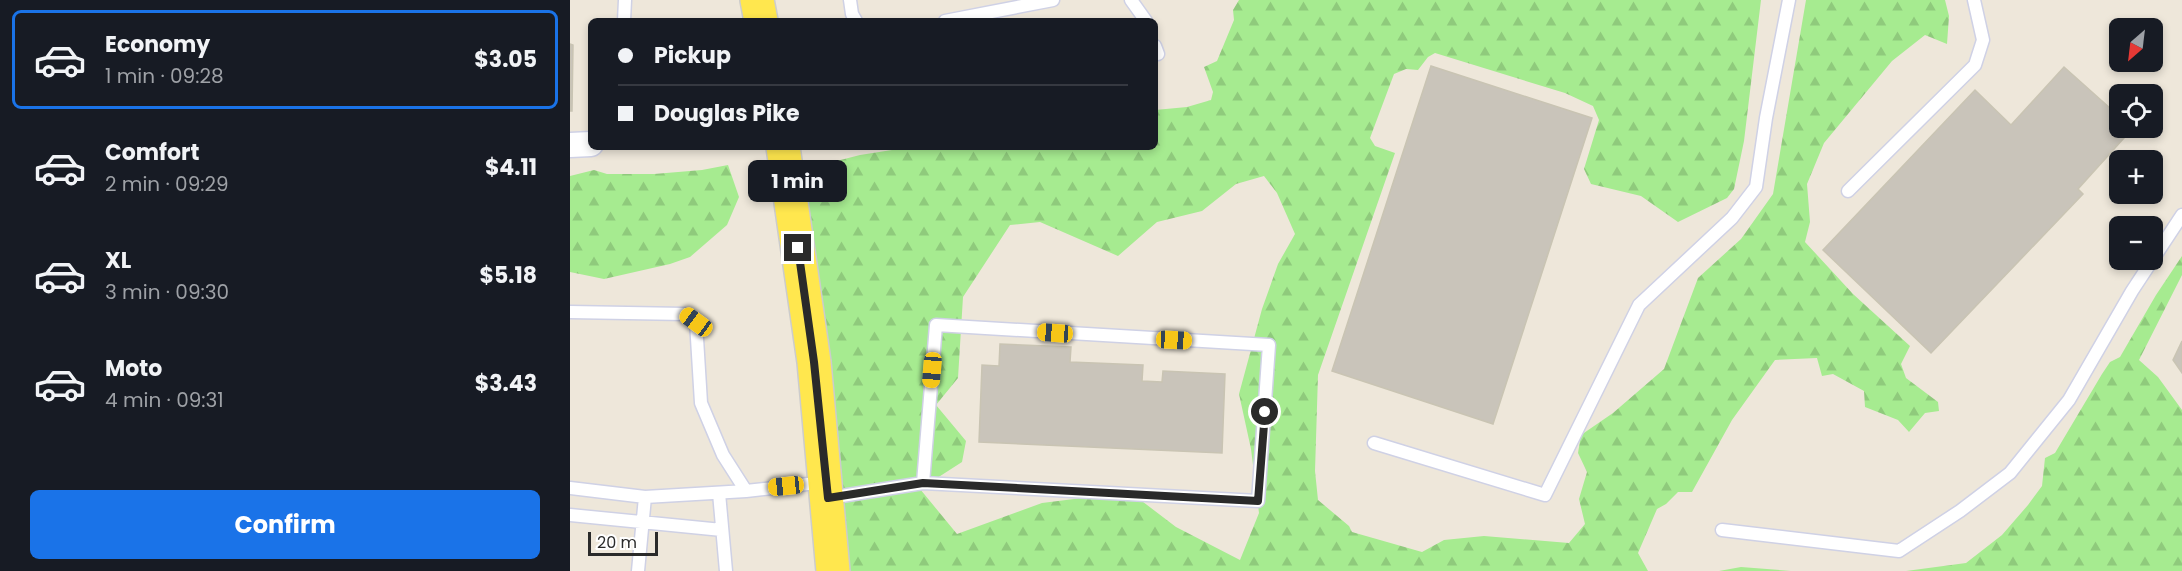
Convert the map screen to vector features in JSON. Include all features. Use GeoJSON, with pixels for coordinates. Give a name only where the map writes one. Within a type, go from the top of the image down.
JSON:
{"type":"FeatureCollection","features":[{"type":"Feature","properties":{"kind":"main road"},"geometry":{"type":"LineString","coordinates":[[757,0],[760,18]]}},
{"type":"Feature","properties":{"kind":"main road"},"geometry":{"type":"LineString","coordinates":[[783,150],[814,362],[833,571]]}},
{"type":"Feature","properties":{"kind":"street"},"geometry":{"type":"LineString","coordinates":[[570,145],[588,144]]}},
{"type":"Feature","properties":{"kind":"lane"},"geometry":{"type":"LineString","coordinates":[[624,18],[625,0]]}},
{"type":"Feature","properties":{"kind":"lane"},"geometry":{"type":"LineString","coordinates":[[850,0],[854,18]]}},
{"type":"Feature","properties":{"kind":"lane"},"geometry":{"type":"LineString","coordinates":[[958,18],[1020,3],[1053,0]]}},
{"type":"Feature","properties":{"kind":"lane"},"geometry":{"type":"LineString","coordinates":[[1131,0],[1144,18]]}},
{"type":"Feature","properties":{"kind":"lane"},"geometry":{"type":"LineString","coordinates":[[1374,443],[1545,495],[1639,305],[1732,218],[1756,187],[1766,118],[1789,0]]}},
{"type":"Feature","properties":{"kind":"lane"},"geometry":{"type":"LineString","coordinates":[[1848,191],[1975,65],[1983,40],[1974,0]]}},
{"type":"Feature","properties":{"kind":"lane"},"geometry":{"type":"LineString","coordinates":[[1722,530],[1899,550],[1960,511],[2010,473],[2069,400],[2132,291],[2182,215]]}},
{"type":"Feature","properties":{"kind":"lane"},"geometry":{"type":"LineString","coordinates":[[570,312],[684,314],[696,322],[701,403],[723,455],[746,491]]}},
{"type":"Feature","properties":{"kind":"lane"},"geometry":{"type":"LineString","coordinates":[[570,488],[645,497],[746,491],[827,490],[923,483],[1258,501],[1269,345],[936,325],[923,483]]}},
{"type":"Feature","properties":{"kind":"lane"},"geometry":{"type":"LineString","coordinates":[[719,493],[726,571]]}},
{"type":"Feature","properties":{"kind":"lane"},"geometry":{"type":"LineString","coordinates":[[638,571],[645,497]]}},
{"type":"Feature","properties":{"kind":"lane"},"geometry":{"type":"LineString","coordinates":[[570,515],[722,530]]}},
{"type":"Feature","properties":{"kind":"green space"},"geometry":{"type":"Polygon","coordinates":[[[1239,0],[1761,0],[1744,141],[1734,189],[1727,198],[1678,222],[1641,196],[1591,184],[1584,169],[1599,120],[1593,106],[1565,93],[1435,53],[1428,57],[1418,70],[1406,69],[1394,74],[1370,138],[1375,146],[1395,153],[1318,375],[1315,471],[1318,500],[1349,526],[1352,532],[1422,552],[1444,540],[1484,536],[1569,543],[1585,524],[1579,499],[1587,472],[1578,453],[1581,435],[1613,413],[1664,369],[1698,278],[1741,239],[1773,194],[1806,0],[1945,0],[1949,16],[1947,44],[1925,35],[1892,61],[1824,143],[1807,184],[1810,222],[1805,242],[1853,294],[1910,346],[1901,364],[1906,378],[1938,402],[1939,411],[1925,413],[1909,432],[1898,420],[1865,407],[1864,391],[1833,374],[1822,376],[1817,358],[1775,360],[1732,420],[1692,492],[1678,492],[1657,509],[1638,553],[1648,571],[831,571],[787,166],[821,165],[892,150],[1158,150],[1158,110],[1187,107],[1211,100],[1213,92],[1204,67],[1217,61],[1234,20],[1233,10],[1239,0]],[[1264,176],[1236,184],[1202,211],[1157,222],[1118,256],[1040,222],[1010,225],[963,297],[958,378],[936,405],[966,441],[962,462],[920,489],[957,534],[1042,503],[1130,492],[1176,527],[1240,560],[1259,513],[1251,449],[1239,394],[1262,309],[1278,264],[1295,234],[1277,193],[1264,176]]]}},
{"type":"Feature","properties":{"kind":"green space"},"geometry":{"type":"Polygon","coordinates":[[[728,165],[739,197],[727,225],[690,257],[670,264],[604,279],[570,272],[570,176],[594,170],[607,174],[654,174],[702,170],[728,165]]]}},
{"type":"Feature","properties":{"kind":"green space"},"geometry":{"type":"Polygon","coordinates":[[[2182,256],[2182,275],[2139,360],[2158,377],[2182,410],[2182,571],[1906,571],[1966,563],[2002,535],[2042,486],[2045,458],[2055,453],[2102,374],[2110,362],[2120,357],[2182,256]]]}},
{"type":"Feature","properties":{"kind":"green space"},"geometry":{"type":"Polygon","coordinates":[[[1741,567],[1791,571],[1719,571],[1741,567]]]}},
{"type":"Feature","properties":{"kind":"building"},"geometry":{"type":"Polygon","coordinates":[[[570,44],[573,45],[572,111],[570,111],[570,44]]]}},
{"type":"Feature","properties":{"kind":"building"},"geometry":{"type":"Polygon","coordinates":[[[1431,66],[1592,118],[1493,424],[1332,371],[1431,66]]]}},
{"type":"Feature","properties":{"kind":"building"},"geometry":{"type":"Polygon","coordinates":[[[2064,67],[2109,107],[2109,138],[2124,138],[2113,150],[2109,150],[2109,155],[2078,189],[2083,194],[1931,353],[1823,250],[1975,90],[2011,125],[2064,67]]]}},
{"type":"Feature","properties":{"kind":"building"},"geometry":{"type":"Polygon","coordinates":[[[2182,341],[2182,373],[2173,360],[2182,341]]]}},
{"type":"Feature","properties":{"kind":"building"},"geometry":{"type":"Polygon","coordinates":[[[1000,344],[1071,347],[1070,362],[1143,365],[1142,381],[1162,382],[1163,371],[1225,374],[1222,453],[979,442],[982,365],[999,366],[1000,344]]]}},
{"type":"Feature","properties":{"kind":"route"},"geometry":{"type":"LineString","coordinates":[[798,248],[814,362],[828,498],[923,483],[1258,501],[1265,412]]}}]}
